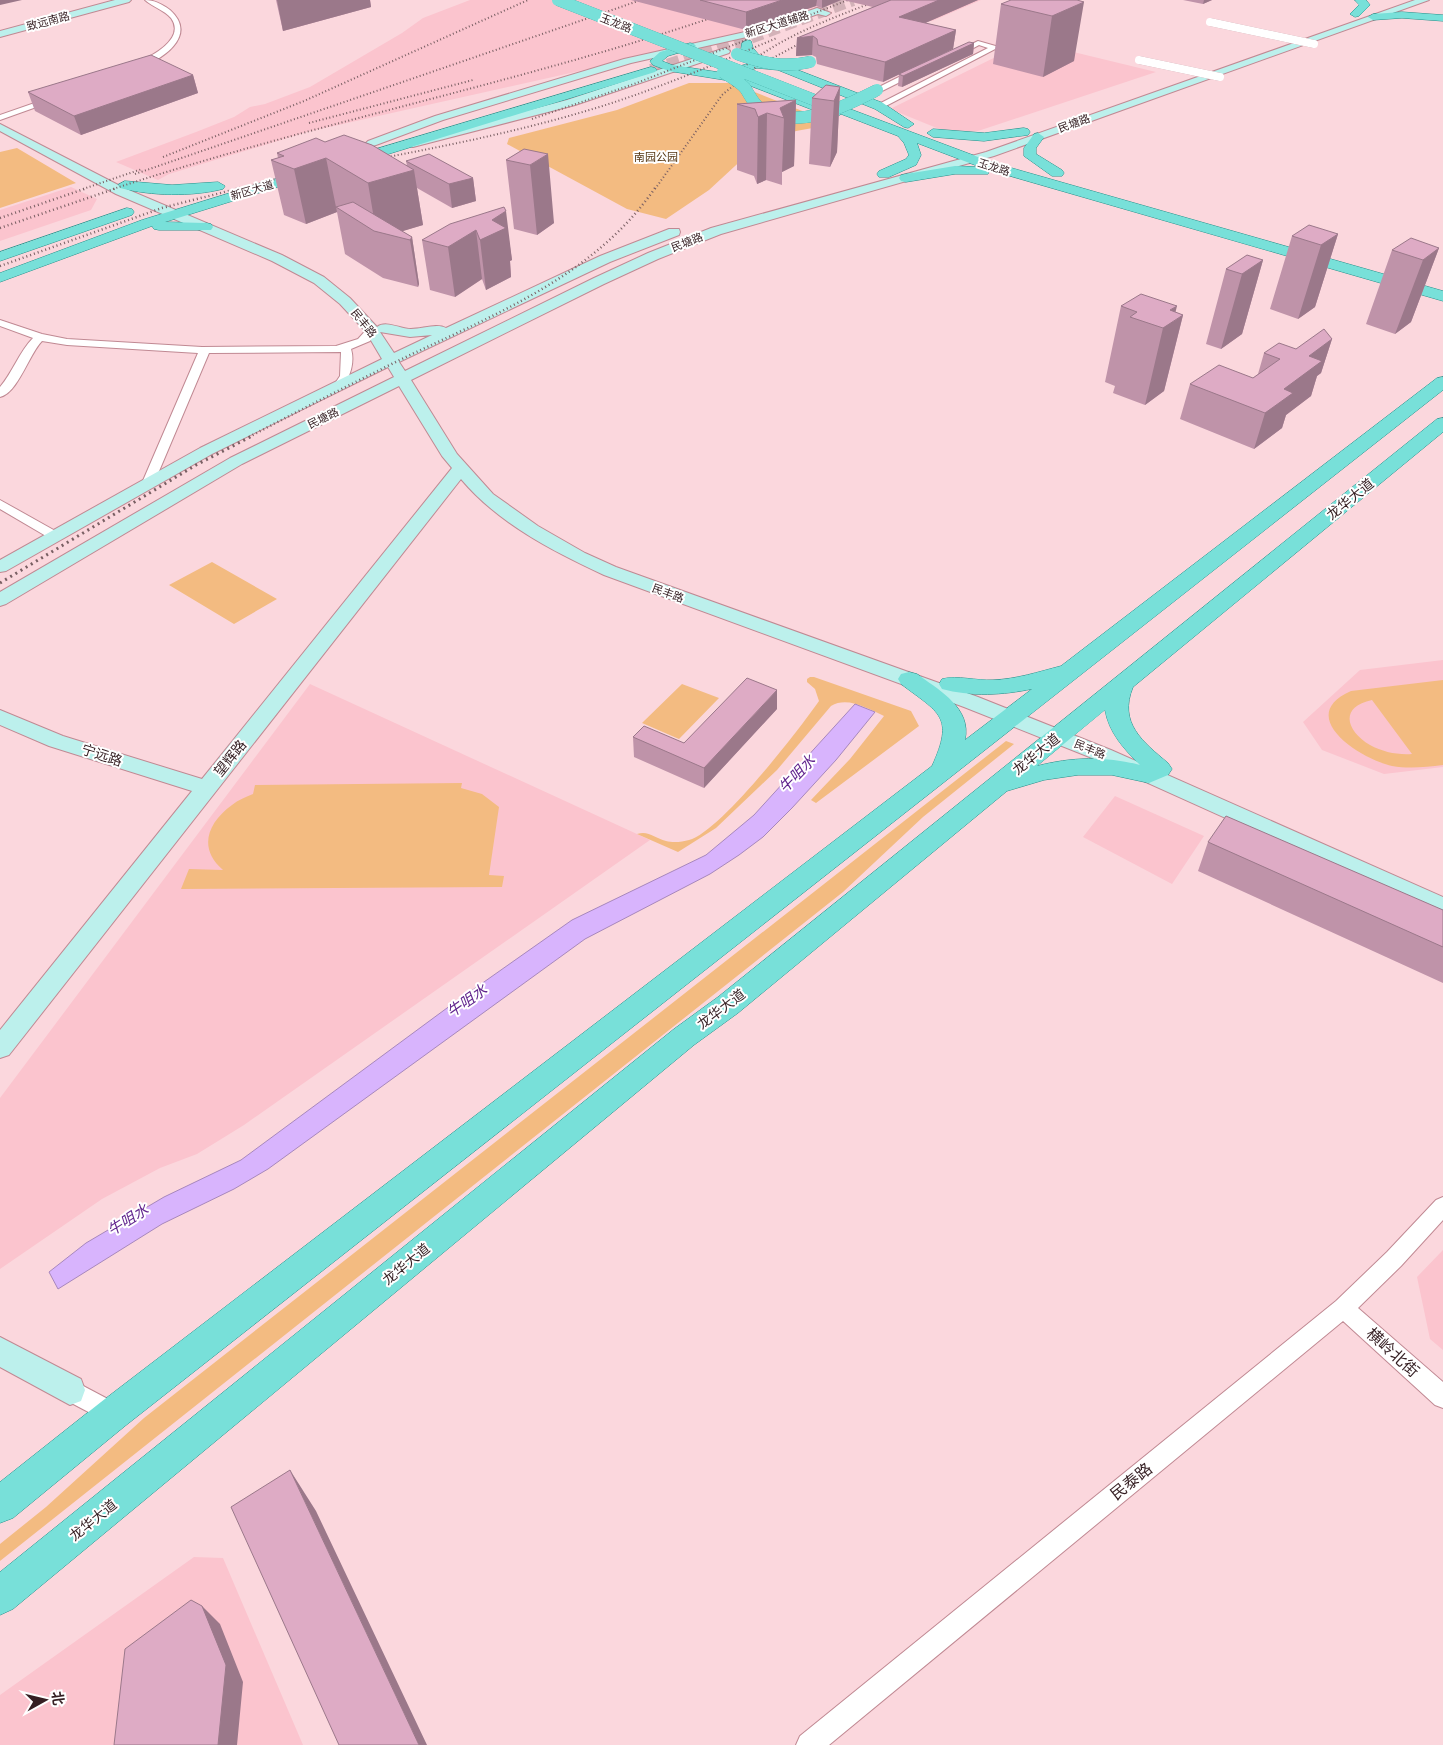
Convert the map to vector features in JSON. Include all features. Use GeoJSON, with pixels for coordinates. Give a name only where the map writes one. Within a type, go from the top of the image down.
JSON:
{"type":"FeatureCollection","features":[{"type":"Feature","properties":{"kind":"main road","name":"致远南路"},"geometry":{"type":"LineString","coordinates":[[0,33],[116,0]]}},
{"type":"Feature","properties":{"kind":"main road","name":"致远南路"},"geometry":{"type":"LineString","coordinates":[[0,33],[126,0]]}},
{"type":"Feature","properties":{"kind":"main road","name":"玉龙路"},"geometry":{"type":"LineString","coordinates":[[558,0],[641,26],[888,129],[905,129]]}},
{"type":"Feature","properties":{"kind":"main road","name":"玉龙路"},"geometry":{"type":"LineString","coordinates":[[583,0],[836,98],[905,129],[973,154],[1012,173],[1057,173],[1408,272],[1442,293]]}},
{"type":"Feature","properties":{"kind":"main road"},"geometry":{"type":"LineString","coordinates":[[1355,14],[1365,5],[1360,0]]}},
{"type":"Feature","properties":{"kind":"main road","name":"民塘路"},"geometry":{"type":"LineString","coordinates":[[0,600],[236,461],[408,377],[599,280],[680,245],[746,222],[906,178],[973,154],[1024,132],[1355,14],[1394,3],[1422,2]]}},
{"type":"Feature","properties":{"kind":"main road"},"geometry":{"type":"LineString","coordinates":[[1394,3],[1443,18]]}},
{"type":"Feature","properties":{"kind":"main road","name":"民塘路"},"geometry":{"type":"LineString","coordinates":[[990,154],[1373,17],[1394,3]]}},
{"type":"Feature","properties":{"kind":"main road"},"geometry":{"type":"LineString","coordinates":[[609,10],[729,76],[744,87],[757,106],[777,115],[797,117],[823,114],[877,90]]}},
{"type":"Feature","properties":{"kind":"main road","name":"新区大道辅路"},"geometry":{"type":"LineString","coordinates":[[372,143],[438,118],[688,41],[757,32],[817,11],[826,13],[642,80],[463,132],[386,150]]}},
{"type":"Feature","properties":{"kind":"main road"},"geometry":{"type":"LineString","coordinates":[[1373,17],[1402,15],[1443,18]]}},
{"type":"Feature","properties":{"kind":"main road"},"geometry":{"type":"LineString","coordinates":[[1336,21],[1351,25]]}},
{"type":"Feature","properties":{"kind":"main road"},"geometry":{"type":"LineString","coordinates":[[810,62],[784,65],[762,62],[688,41],[657,58],[657,63],[675,69],[745,80],[839,116],[888,129]]}},
{"type":"Feature","properties":{"kind":"main road"},"geometry":{"type":"LineString","coordinates":[[747,43],[746,50],[750,54],[778,67],[879,106],[905,129],[915,155],[911,162],[884,174]]}},
{"type":"Feature","properties":{"kind":"main road"},"geometry":{"type":"LineString","coordinates":[[745,80],[736,74],[741,68],[759,65],[778,67]]}},
{"type":"Feature","properties":{"kind":"main road"},"geometry":{"type":"LineString","coordinates":[[638,66],[372,143],[342,157],[386,150],[651,70]]}},
{"type":"Feature","properties":{"kind":"main road"},"geometry":{"type":"LineString","coordinates":[[642,80],[680,76],[718,76]]}},
{"type":"Feature","properties":{"kind":"main road","name":"民丰路"},"geometry":{"type":"LineString","coordinates":[[0,117],[122,188]]}},
{"type":"Feature","properties":{"kind":"main road"},"geometry":{"type":"LineString","coordinates":[[1048,124],[1060,128]]}},
{"type":"Feature","properties":{"kind":"main road","name":"民丰路"},"geometry":{"type":"LineString","coordinates":[[0,127],[156,204],[221,227],[303,262],[331,277],[360,300],[408,377],[484,474],[520,506],[550,528],[590,550],[638,570],[950,684],[1016,714],[1443,891]]}},
{"type":"Feature","properties":{"kind":"main road"},"geometry":{"type":"LineString","coordinates":[[931,137],[984,137],[1024,132]]}},
{"type":"Feature","properties":{"kind":"main road","name":"玉龙路"},"geometry":{"type":"LineString","coordinates":[[931,137],[956,154],[990,154],[1106,201],[1396,282],[1442,293]]}},
{"type":"Feature","properties":{"kind":"main road"},"geometry":{"type":"LineString","coordinates":[[1038,137],[1030,148],[1030,156],[1057,173]]}},
{"type":"Feature","properties":{"kind":"main road","name":"民塘路"},"geometry":{"type":"LineString","coordinates":[[0,567],[206,451],[395,357],[633,247],[690,227],[956,154]]}},
{"type":"Feature","properties":{"kind":"main road","name":"新区大道"},"geometry":{"type":"LineString","coordinates":[[0,278],[120,232],[241,193],[318,164],[266,172]]}},
{"type":"Feature","properties":{"kind":"main road"},"geometry":{"type":"LineString","coordinates":[[906,178],[942,171],[1031,172]]}},
{"type":"Feature","properties":{"kind":"main road","name":"新区大道"},"geometry":{"type":"LineString","coordinates":[[0,257],[105,220],[222,184],[195,189],[122,188]]}},
{"type":"Feature","properties":{"kind":"main road"},"geometry":{"type":"LineString","coordinates":[[105,220],[113,215],[121,206],[124,198],[122,188]]}},
{"type":"Feature","properties":{"kind":"main road"},"geometry":{"type":"LineString","coordinates":[[221,227],[216,220],[216,212],[228,200],[241,193]]}},
{"type":"Feature","properties":{"kind":"main road","name":"民丰路"},"geometry":{"type":"LineString","coordinates":[[178,213],[277,258],[319,280],[377,329]]}},
{"type":"Feature","properties":{"kind":"main road"},"geometry":{"type":"LineString","coordinates":[[120,232],[168,225],[206,227]]}},
{"type":"Feature","properties":{"kind":"main road"},"geometry":{"type":"LineString","coordinates":[[1396,282],[1408,272]]}},
{"type":"Feature","properties":{"kind":"main road"},"geometry":{"type":"LineString","coordinates":[[377,329],[410,333],[428,332],[468,324]]}},
{"type":"Feature","properties":{"kind":"main road","name":"民丰路"},"geometry":{"type":"LineString","coordinates":[[408,377],[418,405],[460,469],[487,498],[510,516],[579,558],[610,571],[909,679],[1016,714]]}},
{"type":"Feature","properties":{"kind":"main road"},"geometry":{"type":"LineString","coordinates":[[0,1505],[113,1414],[1443,382]]}},
{"type":"Feature","properties":{"kind":"main road"},"geometry":{"type":"LineString","coordinates":[[343,408],[361,401],[382,397],[396,398],[418,405]]}},
{"type":"Feature","properties":{"kind":"main road","name":"龙华大道"},"geometry":{"type":"LineString","coordinates":[[0,1596],[684,1037],[728,1005],[1443,423]]}},
{"type":"Feature","properties":{"kind":"main road","name":"望辉路"},"geometry":{"type":"LineString","coordinates":[[0,1048],[460,469]]}},
{"type":"Feature","properties":{"kind":"main road"},"geometry":{"type":"LineString","coordinates":[[950,684],[982,688],[1005,687],[1047,679],[1078,666]]}},
{"type":"Feature","properties":{"kind":"main road"},"geometry":{"type":"LineString","coordinates":[[909,679],[946,709],[955,722],[955,734],[940,774]]}},
{"type":"Feature","properties":{"kind":"main road"},"geometry":{"type":"LineString","coordinates":[[1124,683],[1115,701],[1118,723],[1155,772]]}},
{"type":"Feature","properties":{"kind":"main road","name":"宁远路"},"geometry":{"type":"LineString","coordinates":[[0,717],[56,741],[206,788]]}},
{"type":"Feature","properties":{"kind":"main road"},"geometry":{"type":"LineString","coordinates":[[989,792],[1027,777],[1083,766],[1116,767],[1155,772]]}},
{"type":"Feature","properties":{"kind":"main road","name":"民丰路"},"geometry":{"type":"LineString","coordinates":[[1155,772],[1443,907]]}},
{"type":"Feature","properties":{"kind":"main road"},"geometry":{"type":"LineString","coordinates":[[0,1351],[70,1390]]}},
{"type":"Feature","properties":{"kind":"street"},"geometry":{"type":"LineString","coordinates":[[128,68],[166,49],[175,40],[179,29],[172,13],[145,1]]}},
{"type":"Feature","properties":{"kind":"street"},"geometry":{"type":"LineString","coordinates":[[1210,22],[1314,44]]}},
{"type":"Feature","properties":{"kind":"street"},"geometry":{"type":"LineString","coordinates":[[879,106],[996,47],[978,43],[945,59]]}},
{"type":"Feature","properties":{"kind":"street"},"geometry":{"type":"LineString","coordinates":[[1139,60],[1220,78]]}},
{"type":"Feature","properties":{"kind":"street"},"geometry":{"type":"LineString","coordinates":[[877,90],[928,67]]}},
{"type":"Feature","properties":{"kind":"street"},"geometry":{"type":"LineString","coordinates":[[0,117],[57,96]]}},
{"type":"Feature","properties":{"kind":"street"},"geometry":{"type":"LineString","coordinates":[[0,323],[40,338],[67,342],[205,350],[344,349],[347,353],[345,376],[339,385]]}},
{"type":"Feature","properties":{"kind":"street"},"geometry":{"type":"LineString","coordinates":[[336,349],[358,343],[377,329]]}},
{"type":"Feature","properties":{"kind":"street"},"geometry":{"type":"LineString","coordinates":[[0,394],[14,378],[30,347],[40,338]]}},
{"type":"Feature","properties":{"kind":"street"},"geometry":{"type":"LineString","coordinates":[[148,483],[205,350]]}},
{"type":"Feature","properties":{"kind":"street"},"geometry":{"type":"LineString","coordinates":[[0,504],[55,536]]}},
{"type":"Feature","properties":{"kind":"street","name":"民泰路"},"geometry":{"type":"LineString","coordinates":[[808,1745],[1343,1308],[1394,1259],[1443,1206]]}},
{"type":"Feature","properties":{"kind":"street","name":"横岭北街"},"geometry":{"type":"LineString","coordinates":[[1343,1308],[1443,1397]]}},
{"type":"Feature","properties":{"kind":"street"},"geometry":{"type":"LineString","coordinates":[[70,1390],[113,1414]]}},
{"type":"Feature","properties":{"kind":"shaded area"},"geometry":{"type":"Polygon","coordinates":[[[470,0],[843,0],[820,9],[814,8],[753,32],[685,45],[593,68],[307,132],[169,174],[158,180],[116,162],[234,117],[250,107],[265,104],[310,87],[402,33],[423,18],[470,0]]]}},
{"type":"Feature","properties":{"kind":"shaded area"},"geometry":{"type":"Polygon","coordinates":[[[843,0],[981,0],[932,21],[843,0]]]}},
{"type":"Feature","properties":{"kind":"shaded area"},"geometry":{"type":"Polygon","coordinates":[[[1028,41],[1156,72],[978,131],[949,133],[890,109],[1028,41]]]}},
{"type":"Feature","properties":{"kind":"shaded area"},"geometry":{"type":"Polygon","coordinates":[[[71,187],[97,199],[91,210],[0,241],[0,210],[71,187]]]}},
{"type":"Feature","properties":{"kind":"shaded area"},"geometry":{"type":"Polygon","coordinates":[[[1443,660],[1443,767],[1384,774],[1322,750],[1303,722],[1360,670],[1443,660]]]}},
{"type":"Feature","properties":{"kind":"shaded area"},"geometry":{"type":"Polygon","coordinates":[[[310,684],[650,840],[244,1125],[197,1154],[160,1168],[102,1199],[0,1269],[0,1098],[310,684]]]}},
{"type":"Feature","properties":{"kind":"shaded area"},"geometry":{"type":"Polygon","coordinates":[[[1115,796],[1204,836],[1172,884],[1083,837],[1115,796]]]}},
{"type":"Feature","properties":{"kind":"shaded area"},"geometry":{"type":"Polygon","coordinates":[[[1443,1250],[1443,1350],[1430,1339],[1417,1277],[1443,1250]]]}},
{"type":"Feature","properties":{"kind":"shaded area"},"geometry":{"type":"Polygon","coordinates":[[[194,1557],[223,1558],[303,1745],[0,1745],[0,1695],[194,1557]]]}},
{"type":"Feature","properties":{"kind":"green space","name":"南园公园"},"geometry":{"type":"Polygon","coordinates":[[[689,83],[732,83],[835,124],[796,131],[761,142],[709,190],[666,219],[627,209],[507,144],[509,138],[617,110],[689,83]]]}},
{"type":"Feature","properties":{"kind":"green space"},"geometry":{"type":"Polygon","coordinates":[[[17,148],[76,183],[0,208],[0,152],[17,148]]]}},
{"type":"Feature","properties":{"kind":"green space"},"geometry":{"type":"Polygon","coordinates":[[[212,562],[277,599],[234,624],[169,585],[212,562]]]}},
{"type":"Feature","properties":{"kind":"green space"},"geometry":{"type":"Polygon","coordinates":[[[810,677],[911,711],[919,726],[816,803],[811,800],[850,759],[884,716],[851,703],[838,703],[831,706],[777,770],[716,828],[678,852],[637,834],[648,834],[669,842],[689,840],[703,833],[719,819],[758,779],[819,701],[815,689],[807,682],[807,679],[810,677]]]}},
{"type":"Feature","properties":{"kind":"green space"},"geometry":{"type":"Polygon","coordinates":[[[1443,680],[1443,765],[1411,768],[1392,766],[1364,755],[1350,746],[1330,724],[1329,712],[1335,701],[1351,691],[1443,680]],[[1372,700],[1361,703],[1354,708],[1350,720],[1351,726],[1362,739],[1370,745],[1385,751],[1412,754],[1372,700]]]}},
{"type":"Feature","properties":{"kind":"green space"},"geometry":{"type":"Polygon","coordinates":[[[682,684],[719,698],[679,739],[642,723],[682,684]]]}},
{"type":"Feature","properties":{"kind":"green space"},"geometry":{"type":"Polygon","coordinates":[[[1006,741],[1014,744],[923,817],[843,892],[0,1561],[0,1544],[46,1507],[144,1418],[1006,741]]]}},
{"type":"Feature","properties":{"kind":"green space"},"geometry":{"type":"Polygon","coordinates":[[[462,783],[461,788],[482,794],[499,807],[489,875],[504,876],[502,887],[181,889],[189,869],[223,870],[210,854],[208,845],[212,828],[223,812],[239,800],[253,794],[255,785],[462,783]]]}},
{"type":"Feature","properties":{"kind":"water","name":"牛咀水"},"geometry":{"type":"Polygon","coordinates":[[[855,704],[875,712],[836,760],[792,808],[763,837],[739,855],[710,874],[585,939],[268,1169],[234,1189],[162,1224],[58,1289],[49,1272],[86,1243],[164,1197],[241,1160],[447,1008],[572,920],[706,855],[754,815],[855,704]]]}},
{"type":"Feature","properties":{"kind":"building"},"geometry":{"type":"Polygon","coordinates":[[[700,0],[782,0],[746,12],[700,0]]]}},
{"type":"Feature","properties":{"kind":"building"},"geometry":{"type":"Polygon","coordinates":[[[891,0],[939,0],[899,17],[956,30],[885,62],[818,45],[817,39],[813,36],[797,38],[891,0]]]}},
{"type":"Feature","properties":{"kind":"building"},"geometry":{"type":"Polygon","coordinates":[[[1011,0],[1077,0],[1084,2],[1052,16],[1001,4],[1011,0]]]}},
{"type":"Feature","properties":{"kind":"building"},"geometry":{"type":"Polygon","coordinates":[[[969,42],[974,43],[903,76],[899,74],[969,42]]]}},
{"type":"Feature","properties":{"kind":"building"},"geometry":{"type":"Polygon","coordinates":[[[151,55],[193,75],[74,116],[28,92],[151,55]]]}},
{"type":"Feature","properties":{"kind":"building"},"geometry":{"type":"Polygon","coordinates":[[[826,85],[840,87],[834,101],[812,98],[826,85]]]}},
{"type":"Feature","properties":{"kind":"building"},"geometry":{"type":"Polygon","coordinates":[[[796,100],[780,108],[784,118],[767,113],[758,117],[755,109],[737,104],[796,100]]]}},
{"type":"Feature","properties":{"kind":"building"},"geometry":{"type":"Polygon","coordinates":[[[344,135],[372,145],[414,170],[368,183],[326,158],[294,169],[271,160],[284,156],[277,153],[316,138],[325,142],[344,135]]]}},
{"type":"Feature","properties":{"kind":"building"},"geometry":{"type":"Polygon","coordinates":[[[524,149],[548,154],[530,165],[506,160],[524,149]]]}},
{"type":"Feature","properties":{"kind":"building"},"geometry":{"type":"Polygon","coordinates":[[[429,154],[473,178],[449,184],[406,161],[429,154]]]}},
{"type":"Feature","properties":{"kind":"building"},"geometry":{"type":"Polygon","coordinates":[[[353,202],[412,237],[410,240],[374,231],[336,207],[353,202]]]}},
{"type":"Feature","properties":{"kind":"building"},"geometry":{"type":"Polygon","coordinates":[[[504,207],[506,211],[492,220],[506,228],[480,240],[476,230],[448,247],[422,240],[450,224],[504,207]]]}},
{"type":"Feature","properties":{"kind":"building"},"geometry":{"type":"Polygon","coordinates":[[[1309,225],[1338,234],[1321,245],[1292,236],[1309,225]]]}},
{"type":"Feature","properties":{"kind":"building"},"geometry":{"type":"Polygon","coordinates":[[[1411,238],[1439,248],[1423,260],[1392,250],[1411,238]]]}},
{"type":"Feature","properties":{"kind":"building"},"geometry":{"type":"Polygon","coordinates":[[[1247,255],[1263,260],[1242,274],[1226,269],[1247,255]]]}},
{"type":"Feature","properties":{"kind":"building"},"geometry":{"type":"Polygon","coordinates":[[[1141,294],[1177,306],[1170,310],[1183,315],[1163,328],[1130,317],[1137,312],[1121,306],[1141,294]]]}},
{"type":"Feature","properties":{"kind":"building"},"geometry":{"type":"Polygon","coordinates":[[[1324,329],[1332,339],[1309,356],[1322,361],[1284,389],[1293,393],[1265,413],[1190,384],[1219,365],[1253,378],[1280,359],[1264,353],[1279,343],[1296,349],[1324,329]]]}},
{"type":"Feature","properties":{"kind":"building"},"geometry":{"type":"Polygon","coordinates":[[[747,678],[777,690],[704,768],[633,737],[644,726],[684,743],[747,678]]]}},
{"type":"Feature","properties":{"kind":"building"},"geometry":{"type":"Polygon","coordinates":[[[1226,816],[1443,910],[1443,947],[1208,842],[1226,816]]]}},
{"type":"Feature","properties":{"kind":"building"},"geometry":{"type":"Polygon","coordinates":[[[290,1470],[419,1745],[339,1745],[231,1507],[290,1470]]]}},
{"type":"Feature","properties":{"kind":"building"},"geometry":{"type":"Polygon","coordinates":[[[191,1600],[202,1606],[226,1665],[218,1745],[114,1745],[125,1649],[191,1600]]]}},
{"type":"Feature","properties":{"kind":"tunnel"},"geometry":{"type":"LineString","coordinates":[[651,70],[742,41],[853,0]]}},
{"type":"Feature","properties":{"kind":"railway"},"geometry":{"type":"LineString","coordinates":[[163,157],[304,101],[528,0]]}},
{"type":"Feature","properties":{"kind":"railway"},"geometry":{"type":"LineString","coordinates":[[135,174],[641,0]]}},
{"type":"Feature","properties":{"kind":"railway"},"geometry":{"type":"LineString","coordinates":[[532,119],[634,84],[848,0]]}},
{"type":"Feature","properties":{"kind":"railway"},"geometry":{"type":"LineString","coordinates":[[741,69],[773,47],[807,29],[879,0]]}},
{"type":"Feature","properties":{"kind":"railway"},"geometry":{"type":"LineString","coordinates":[[113,189],[188,165],[569,62],[720,15]]}},
{"type":"Feature","properties":{"kind":"railway"},"geometry":{"type":"LineString","coordinates":[[377,159],[487,136],[596,108],[665,84],[777,38]]}},
{"type":"Feature","properties":{"kind":"railway"},"geometry":{"type":"LineString","coordinates":[[655,189],[722,95],[756,67],[810,38]]}},
{"type":"Feature","properties":{"kind":"railway"},"geometry":{"type":"LineString","coordinates":[[309,123],[473,80]]}},
{"type":"Feature","properties":{"kind":"railway"},"geometry":{"type":"LineString","coordinates":[[83,189],[142,169]]}},
{"type":"Feature","properties":{"kind":"railway"},"geometry":{"type":"LineString","coordinates":[[240,188],[288,176]]}},
{"type":"Feature","properties":{"kind":"railway"},"geometry":{"type":"LineString","coordinates":[[0,218],[87,188]]}},
{"type":"Feature","properties":{"kind":"railway"},"geometry":{"type":"LineString","coordinates":[[0,228],[117,188]]}},
{"type":"Feature","properties":{"kind":"railway"},"geometry":{"type":"LineString","coordinates":[[0,266],[162,208],[240,188]]}},
{"type":"Feature","properties":{"kind":"railway"},"geometry":{"type":"LineString","coordinates":[[236,189],[240,188]]}},
{"type":"Feature","properties":{"kind":"railway"},"geometry":{"type":"LineString","coordinates":[[249,437],[408,356],[511,307],[544,288],[575,268],[604,244],[631,218],[655,188]]}},
{"type":"Feature","properties":{"kind":"railway"},"geometry":{"type":"LineString","coordinates":[[0,583],[196,465],[252,436]]}}]}
